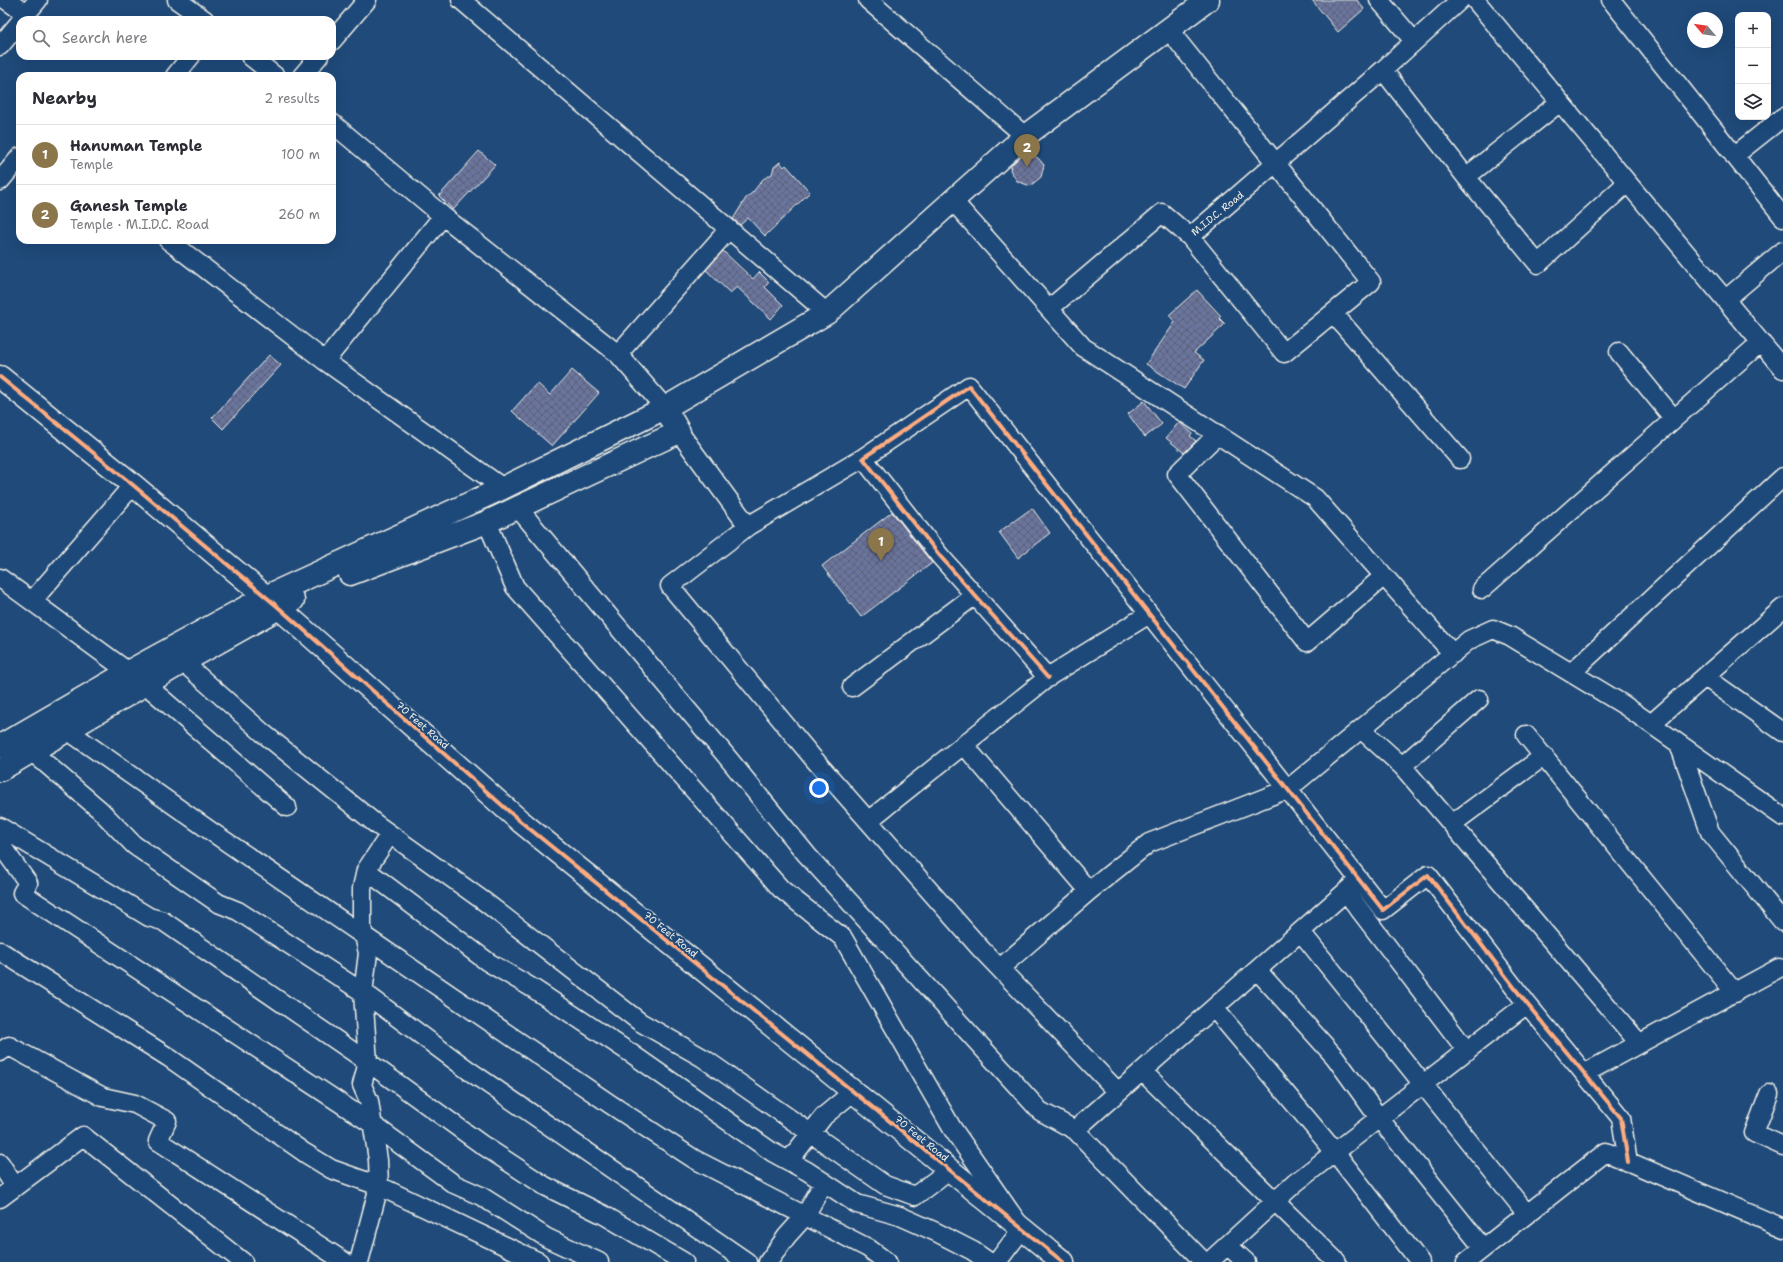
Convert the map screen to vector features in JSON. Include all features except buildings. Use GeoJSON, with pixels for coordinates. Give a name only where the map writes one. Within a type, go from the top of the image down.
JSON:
{"type":"FeatureCollection","features":[{"type":"Feature","properties":{"kind":"main road"},"geometry":{"type":"LineString","coordinates":[[0,746],[137,678],[272,602],[665,408],[827,313],[1025,136],[1208,0]]}},
{"type":"Feature","properties":{"kind":"main road","name":"70 Feet Road"},"geometry":{"type":"LineString","coordinates":[[0,378],[133,485],[272,602],[520,821],[1062,1262]]}},
{"type":"Feature","properties":{"kind":"main road"},"geometry":{"type":"LineString","coordinates":[[0,770],[67,730],[137,678],[184,662],[272,602],[487,522],[679,432],[665,408]]}},
{"type":"Feature","properties":{"kind":"street"},"geometry":{"type":"LineString","coordinates":[[6,0],[19,16]]}},
{"type":"Feature","properties":{"kind":"street"},"geometry":{"type":"LineString","coordinates":[[25,16],[38,0]]}},
{"type":"Feature","properties":{"kind":"street"},"geometry":{"type":"LineString","coordinates":[[177,0],[199,16]]}},
{"type":"Feature","properties":{"kind":"street"},"geometry":{"type":"LineString","coordinates":[[336,36],[367,0]]}},
{"type":"Feature","properties":{"kind":"street"},"geometry":{"type":"LineString","coordinates":[[461,0],[827,313]]}},
{"type":"Feature","properties":{"kind":"street"},"geometry":{"type":"LineString","coordinates":[[868,0],[1025,136]]}},
{"type":"Feature","properties":{"kind":"street"},"geometry":{"type":"LineString","coordinates":[[1379,0],[1414,41]]}},
{"type":"Feature","properties":{"kind":"street","name":"M.I.D.C. Road"},"geometry":{"type":"LineString","coordinates":[[1049,309],[1162,213],[1190,237],[1276,164],[1460,0]]}},
{"type":"Feature","properties":{"kind":"street"},"geometry":{"type":"LineString","coordinates":[[1474,0],[1726,299],[1783,369]]}},
{"type":"Feature","properties":{"kind":"street"},"geometry":{"type":"LineString","coordinates":[[1616,2],[1734,156],[1783,217]]}},
{"type":"Feature","properties":{"kind":"street"},"geometry":{"type":"LineString","coordinates":[[0,46],[16,26]]}},
{"type":"Feature","properties":{"kind":"street"},"geometry":{"type":"LineString","coordinates":[[1168,29],[1371,282],[1284,353],[1190,237]]}},
{"type":"Feature","properties":{"kind":"street"},"geometry":{"type":"LineString","coordinates":[[178,72],[188,60]]}},
{"type":"Feature","properties":{"kind":"street"},"geometry":{"type":"LineString","coordinates":[[255,60],[270,72]]}},
{"type":"Feature","properties":{"kind":"street"},"geometry":{"type":"LineString","coordinates":[[305,72],[316,60]]}},
{"type":"Feature","properties":{"kind":"street"},"geometry":{"type":"LineString","coordinates":[[1383,70],[1466,177],[1538,264],[1627,183]]}},
{"type":"Feature","properties":{"kind":"street"},"geometry":{"type":"LineString","coordinates":[[1466,177],[1560,102]]}},
{"type":"Feature","properties":{"kind":"street"},"geometry":{"type":"LineString","coordinates":[[1734,156],[1783,117]]}},
{"type":"Feature","properties":{"kind":"street"},"geometry":{"type":"LineString","coordinates":[[336,126],[443,216],[618,354],[665,408]]}},
{"type":"Feature","properties":{"kind":"street"},"geometry":{"type":"LineString","coordinates":[[0,180],[16,162]]}},
{"type":"Feature","properties":{"kind":"street"},"geometry":{"type":"LineString","coordinates":[[953,201],[1083,347],[1315,498],[1453,654]]}},
{"type":"Feature","properties":{"kind":"street"},"geometry":{"type":"LineString","coordinates":[[325,361],[443,216]]}},
{"type":"Feature","properties":{"kind":"street"},"geometry":{"type":"LineString","coordinates":[[618,354],[729,229]]}},
{"type":"Feature","properties":{"kind":"street"},"geometry":{"type":"LineString","coordinates":[[173,244],[325,361],[503,488]]}},
{"type":"Feature","properties":{"kind":"street"},"geometry":{"type":"LineString","coordinates":[[1726,299],[1783,251]]}},
{"type":"Feature","properties":{"kind":"street"},"geometry":{"type":"LineString","coordinates":[[1333,313],[1460,459]]}},
{"type":"Feature","properties":{"kind":"street"},"geometry":{"type":"LineString","coordinates":[[1482,589],[1761,342]]}},
{"type":"Feature","properties":{"kind":"street"},"geometry":{"type":"LineString","coordinates":[[1619,352],[1674,419]]}},
{"type":"Feature","properties":{"kind":"street"},"geometry":{"type":"LineString","coordinates":[[1118,1092],[1000,968],[812,758],[670,586],[748,526],[863,458],[969,386],[1288,789],[1467,1051]]}},
{"type":"Feature","properties":{"kind":"street"},"geometry":{"type":"LineString","coordinates":[[679,432],[748,526]]}},
{"type":"Feature","properties":{"kind":"street"},"geometry":{"type":"LineString","coordinates":[[1218,434],[1177,474],[1307,642],[1384,576]]}},
{"type":"Feature","properties":{"kind":"street"},"geometry":{"type":"LineString","coordinates":[[863,458],[940,556],[1048,678]]}},
{"type":"Feature","properties":{"kind":"street"},"geometry":{"type":"LineString","coordinates":[[1571,673],[1783,477]]}},
{"type":"Feature","properties":{"kind":"street"},"geometry":{"type":"LineString","coordinates":[[32,601],[133,485]]}},
{"type":"Feature","properties":{"kind":"street"},"geometry":{"type":"LineString","coordinates":[[518,508],[723,752],[806,855],[1040,1111],[1075,1130],[1204,1262]]}},
{"type":"Feature","properties":{"kind":"street"},"geometry":{"type":"LineString","coordinates":[[487,522],[515,587],[781,889],[843,938],[952,1128],[1022,1229],[997,1262]]}},
{"type":"Feature","properties":{"kind":"street"},"geometry":{"type":"LineString","coordinates":[[0,578],[137,678],[287,807]]}},
{"type":"Feature","properties":{"kind":"street"},"geometry":{"type":"LineString","coordinates":[[852,687],[975,595]]}},
{"type":"Feature","properties":{"kind":"street"},"geometry":{"type":"LineString","coordinates":[[1651,724],[1783,608]]}},
{"type":"Feature","properties":{"kind":"street"},"geometry":{"type":"LineString","coordinates":[[868,821],[1048,678],[1149,614]]}},
{"type":"Feature","properties":{"kind":"street"},"geometry":{"type":"LineString","coordinates":[[1000,968],[1088,891],[1149,843],[1288,789],[1469,640],[1493,629],[1510,636],[1571,673],[1651,724],[1781,812]]}},
{"type":"Feature","properties":{"kind":"street"},"geometry":{"type":"LineString","coordinates":[[184,662],[263,733],[390,834],[485,902],[640,1022],[703,1058],[812,1132],[885,1185],[915,1196],[949,1170]]}},
{"type":"Feature","properties":{"kind":"street"},"geometry":{"type":"LineString","coordinates":[[1705,677],[1783,732]]}},
{"type":"Feature","properties":{"kind":"street"},"geometry":{"type":"LineString","coordinates":[[1402,766],[1479,699]]}},
{"type":"Feature","properties":{"kind":"street"},"geometry":{"type":"LineString","coordinates":[[1361,729],[1402,766],[1639,1042]]}},
{"type":"Feature","properties":{"kind":"street"},"geometry":{"type":"LineString","coordinates":[[67,730],[212,832],[610,1104],[694,1159],[868,1248],[887,1262]]}},
{"type":"Feature","properties":{"kind":"street"},"geometry":{"type":"LineString","coordinates":[[1526,735],[1735,993]]}},
{"type":"Feature","properties":{"kind":"street"},"geometry":{"type":"LineString","coordinates":[[1679,744],[1710,832],[1783,922]]}},
{"type":"Feature","properties":{"kind":"street"},"geometry":{"type":"LineString","coordinates":[[964,745],[1088,891]]}},
{"type":"Feature","properties":{"kind":"street"},"geometry":{"type":"LineString","coordinates":[[31,751],[100,810],[134,845],[218,903],[238,911],[363,993],[546,1125],[747,1262]]}},
{"type":"Feature","properties":{"kind":"street"},"geometry":{"type":"LineString","coordinates":[[1452,824],[1544,756]]}},
{"type":"Feature","properties":{"kind":"street"},"geometry":{"type":"LineString","coordinates":[[0,827],[149,917],[163,921],[368,1062],[481,1144],[545,1186],[604,1215],[684,1262]]}},
{"type":"Feature","properties":{"kind":"street"},"geometry":{"type":"LineString","coordinates":[[358,1262],[379,1186],[378,1160],[369,1101],[362,1085],[368,1062],[363,993],[368,953],[362,927],[362,888],[366,870],[390,834]]}},
{"type":"Feature","properties":{"kind":"street"},"geometry":{"type":"LineString","coordinates":[[0,844],[28,882],[22,893],[372,1124],[454,1184],[481,1196],[546,1238],[599,1262]]}},
{"type":"Feature","properties":{"kind":"street"},"geometry":{"type":"LineString","coordinates":[[366,870],[488,962],[534,989],[772,1152],[824,1182],[858,1204],[900,1216],[936,1232],[973,1251],[988,1262]]}},
{"type":"Feature","properties":{"kind":"street"},"geometry":{"type":"LineString","coordinates":[[1353,886],[1383,910],[1428,875],[1527,1004],[1621,1118],[1628,1162]]}},
{"type":"Feature","properties":{"kind":"street"},"geometry":{"type":"LineString","coordinates":[[1075,1130],[1353,886]]}},
{"type":"Feature","properties":{"kind":"street"},"geometry":{"type":"LineString","coordinates":[[1301,932],[1422,1085],[1527,1214]]}},
{"type":"Feature","properties":{"kind":"street"},"geometry":{"type":"LineString","coordinates":[[0,951],[168,1057],[305,1153],[331,1169],[379,1186],[539,1262]]}},
{"type":"Feature","properties":{"kind":"street"},"geometry":{"type":"LineString","coordinates":[[1585,1073],[1639,1042],[1735,993],[1779,968]]}},
{"type":"Feature","properties":{"kind":"street"},"geometry":{"type":"LineString","coordinates":[[1257,970],[1335,1057],[1379,1118],[1483,1248]]}},
{"type":"Feature","properties":{"kind":"street"},"geometry":{"type":"LineString","coordinates":[[1209,1262],[1295,1183],[1527,1004]]}},
{"type":"Feature","properties":{"kind":"street"},"geometry":{"type":"LineString","coordinates":[[1214,1008],[1335,1152],[1420,1262]]}},
{"type":"Feature","properties":{"kind":"street"},"geometry":{"type":"LineString","coordinates":[[0,1052],[9,1046],[103,1097],[135,1104],[167,1121],[158,1141],[345,1262]]}},
{"type":"Feature","properties":{"kind":"street"},"geometry":{"type":"LineString","coordinates":[[1142,1071],[1337,1262]]}},
{"type":"Feature","properties":{"kind":"street"},"geometry":{"type":"LineString","coordinates":[[789,1161],[824,1116],[853,1092]]}},
{"type":"Feature","properties":{"kind":"street"},"geometry":{"type":"LineString","coordinates":[[1769,1094],[1754,1133],[1783,1146]]}},
{"type":"Feature","properties":{"kind":"street"},"geometry":{"type":"LineString","coordinates":[[0,1198],[83,1136],[243,1262]]}},
{"type":"Feature","properties":{"kind":"street"},"geometry":{"type":"LineString","coordinates":[[1466,1262],[1606,1152],[1783,1228]]}},
{"type":"Feature","properties":{"kind":"street"},"geometry":{"type":"LineString","coordinates":[[0,1163],[15,1187]]}},
{"type":"Feature","properties":{"kind":"street"},"geometry":{"type":"LineString","coordinates":[[768,1262],[787,1236],[805,1216],[824,1182]]}},
{"type":"Feature","properties":{"kind":"street"},"geometry":{"type":"LineString","coordinates":[[1227,1245],[1246,1262]]}},
{"type":"Feature","properties":{"kind":"cycle path"},"geometry":{"type":"LineString","coordinates":[[0,377],[133,485],[278,607],[520,821],[1063,1262]]}},
{"type":"Feature","properties":{"kind":"cycle path"},"geometry":{"type":"LineString","coordinates":[[1048,678],[940,556],[863,458],[969,386],[1383,910],[1428,875],[1527,1004],[1621,1118],[1628,1162]]}},
{"type":"Feature","properties":{"kind":"place","name":"Ganesh Temple"},"geometry":{"type":"Point","coordinates":[1027,167]}},
{"type":"Feature","properties":{"kind":"place","name":"Hanuman Temple"},"geometry":{"type":"Point","coordinates":[881,561]}}]}
